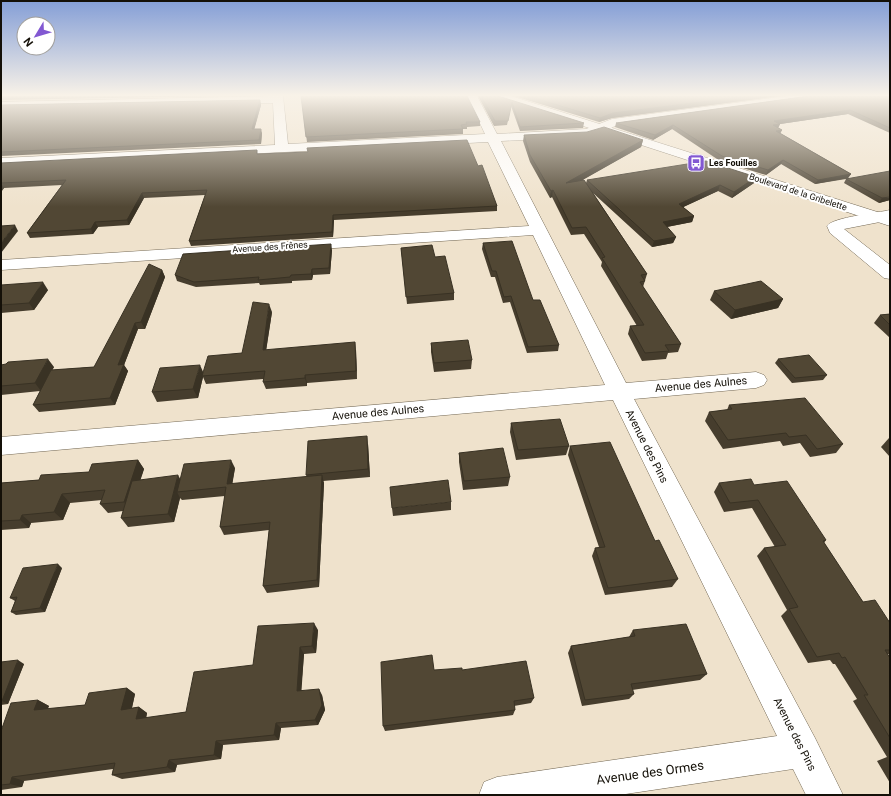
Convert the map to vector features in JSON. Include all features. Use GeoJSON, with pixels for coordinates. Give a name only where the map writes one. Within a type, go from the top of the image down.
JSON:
{"type":"FeatureCollection","features":[{"type":"Feature","properties":{"kind":"street"},"geometry":{"type":"LineString","coordinates":[[281,133],[282,148]]}},
{"type":"Feature","properties":{"kind":"street","name":"Avenue des Pins"},"geometry":{"type":"LineString","coordinates":[[490,133],[619,391],[826,795]]}},
{"type":"Feature","properties":{"kind":"street"},"geometry":{"type":"LineString","coordinates":[[1,162],[583,133]]}},
{"type":"Feature","properties":{"kind":"street","name":"Boulevard de la Gribelette"},"geometry":{"type":"LineString","coordinates":[[617,133],[886,218]]}},
{"type":"Feature","properties":{"kind":"street"},"geometry":{"type":"LineString","coordinates":[[886,218],[835,226],[836,230],[890,274]]}},
{"type":"Feature","properties":{"kind":"street","name":"Avenue des Frênes"},"geometry":{"type":"LineString","coordinates":[[1,264],[539,230]]}},
{"type":"Feature","properties":{"kind":"street","name":"Avenue des Aulnes"},"geometry":{"type":"LineString","coordinates":[[1,446],[756,380]]}},
{"type":"Feature","properties":{"kind":"street","name":"Avenue des Ormes"},"geometry":{"type":"LineString","coordinates":[[496,795],[803,750]]}},
{"type":"Feature","properties":{"kind":"building"},"geometry":{"type":"Polygon","coordinates":[[[1,133],[260,133],[259,140],[1,152],[1,133]]]}},
{"type":"Feature","properties":{"kind":"building"},"geometry":{"type":"Polygon","coordinates":[[[306,133],[382,133],[306,137],[306,133]]]}},
{"type":"Feature","properties":{"kind":"building"},"geometry":{"type":"Polygon","coordinates":[[[622,133],[643,140],[566,183],[584,180],[647,274],[641,275],[645,281],[640,282],[681,344],[665,345],[669,351],[645,353],[630,326],[644,325],[602,258],[605,257],[586,227],[572,228],[553,190],[551,191],[530,155],[524,135],[622,133]]]}},
{"type":"Feature","properties":{"kind":"building"},"geometry":{"type":"Polygon","coordinates":[[[686,133],[780,133],[851,174],[818,180],[783,160],[768,170],[722,156],[686,133]]]}},
{"type":"Feature","properties":{"kind":"building"},"geometry":{"type":"Polygon","coordinates":[[[467,140],[478,166],[482,165],[497,206],[333,215],[332,232],[189,241],[207,190],[142,193],[127,220],[95,222],[91,229],[27,233],[66,180],[1,183],[1,163],[257,150],[257,154],[308,152],[307,148],[467,140]]]}},
{"type":"Feature","properties":{"kind":"building"},"geometry":{"type":"Polygon","coordinates":[[[706,161],[756,177],[734,192],[720,185],[679,204],[694,216],[663,222],[676,237],[654,241],[587,180],[706,161]]]}},
{"type":"Feature","properties":{"kind":"building"},"geometry":{"type":"Polygon","coordinates":[[[890,171],[890,197],[882,198],[846,179],[890,171]]]}},
{"type":"Feature","properties":{"kind":"building"},"geometry":{"type":"Polygon","coordinates":[[[15,225],[1,243],[1,226],[15,225]]]}},
{"type":"Feature","properties":{"kind":"building"},"geometry":{"type":"Polygon","coordinates":[[[512,241],[533,300],[540,300],[559,345],[528,347],[511,296],[504,297],[496,271],[492,271],[483,243],[512,241]]]}},
{"type":"Feature","properties":{"kind":"building"},"geometry":{"type":"Polygon","coordinates":[[[331,244],[329,268],[312,269],[311,274],[291,275],[290,277],[258,280],[259,277],[194,282],[175,275],[183,254],[331,244]]]}},
{"type":"Feature","properties":{"kind":"building"},"geometry":{"type":"Polygon","coordinates":[[[432,245],[435,257],[445,256],[454,293],[406,297],[401,248],[432,245]]]}},
{"type":"Feature","properties":{"kind":"building"},"geometry":{"type":"Polygon","coordinates":[[[149,264],[162,270],[141,322],[135,323],[118,365],[124,364],[110,398],[33,405],[51,370],[94,367],[149,264]]]}},
{"type":"Feature","properties":{"kind":"building"},"geometry":{"type":"Polygon","coordinates":[[[761,281],[783,299],[735,310],[714,291],[761,281]]]}},
{"type":"Feature","properties":{"kind":"building"},"geometry":{"type":"Polygon","coordinates":[[[43,282],[29,303],[1,305],[1,285],[43,282]]]}},
{"type":"Feature","properties":{"kind":"building"},"geometry":{"type":"Polygon","coordinates":[[[253,302],[269,304],[263,350],[355,342],[356,371],[305,375],[305,378],[263,382],[265,371],[202,376],[208,356],[242,353],[253,302]]]}},
{"type":"Feature","properties":{"kind":"building"},"geometry":{"type":"Polygon","coordinates":[[[890,314],[890,325],[880,315],[890,314]]]}},
{"type":"Feature","properties":{"kind":"building"},"geometry":{"type":"Polygon","coordinates":[[[468,340],[472,360],[434,363],[431,343],[468,340]]]}},
{"type":"Feature","properties":{"kind":"building"},"geometry":{"type":"Polygon","coordinates":[[[809,355],[827,375],[795,378],[778,359],[809,355]]]}},
{"type":"Feature","properties":{"kind":"building"},"geometry":{"type":"Polygon","coordinates":[[[48,359],[35,383],[1,386],[1,365],[8,362],[48,359]]]}},
{"type":"Feature","properties":{"kind":"building"},"geometry":{"type":"Polygon","coordinates":[[[200,365],[193,389],[152,392],[160,368],[200,365]]]}},
{"type":"Feature","properties":{"kind":"building"},"geometry":{"type":"Polygon","coordinates":[[[805,398],[843,444],[817,449],[806,435],[789,437],[786,433],[728,440],[709,412],[732,409],[729,405],[805,398]]]}},
{"type":"Feature","properties":{"kind":"building"},"geometry":{"type":"Polygon","coordinates":[[[560,419],[569,446],[518,450],[511,423],[560,419]]]}},
{"type":"Feature","properties":{"kind":"building"},"geometry":{"type":"Polygon","coordinates":[[[367,436],[368,469],[306,475],[308,441],[367,436]]]}},
{"type":"Feature","properties":{"kind":"building"},"geometry":{"type":"Polygon","coordinates":[[[610,442],[655,541],[659,540],[678,579],[608,588],[595,548],[605,547],[570,446],[610,442]]]}},
{"type":"Feature","properties":{"kind":"building"},"geometry":{"type":"Polygon","coordinates":[[[503,448],[510,477],[464,481],[459,453],[503,448]]]}},
{"type":"Feature","properties":{"kind":"building"},"geometry":{"type":"Polygon","coordinates":[[[138,460],[124,502],[100,504],[105,490],[62,494],[54,512],[22,515],[20,520],[1,521],[1,483],[39,480],[41,475],[89,472],[92,464],[138,460]]]}},
{"type":"Feature","properties":{"kind":"building"},"geometry":{"type":"Polygon","coordinates":[[[231,460],[227,484],[322,475],[317,580],[263,586],[270,522],[220,527],[226,487],[177,492],[184,464],[231,460]]]}},
{"type":"Feature","properties":{"kind":"building"},"geometry":{"type":"Polygon","coordinates":[[[178,475],[168,514],[121,518],[132,481],[178,475]]]}},
{"type":"Feature","properties":{"kind":"building"},"geometry":{"type":"Polygon","coordinates":[[[751,479],[754,485],[787,481],[826,540],[823,541],[863,602],[875,600],[890,623],[890,650],[885,650],[890,658],[890,738],[864,695],[868,695],[845,657],[842,658],[839,653],[817,657],[789,609],[798,607],[764,548],[786,545],[758,500],[730,503],[719,483],[751,479]]]}},
{"type":"Feature","properties":{"kind":"building"},"geometry":{"type":"Polygon","coordinates":[[[448,480],[451,502],[392,508],[390,487],[448,480]]]}},
{"type":"Feature","properties":{"kind":"building"},"geometry":{"type":"Polygon","coordinates":[[[58,564],[40,608],[11,612],[17,597],[10,598],[23,568],[58,564]]]}},
{"type":"Feature","properties":{"kind":"building"},"geometry":{"type":"Polygon","coordinates":[[[314,623],[312,646],[300,647],[297,691],[319,689],[322,705],[315,720],[276,723],[274,735],[216,741],[214,755],[169,760],[167,767],[112,775],[115,763],[12,777],[10,784],[1,785],[1,731],[11,703],[38,700],[34,710],[85,705],[89,693],[127,688],[121,710],[139,707],[136,719],[186,712],[194,672],[253,665],[258,626],[314,623]]]}},
{"type":"Feature","properties":{"kind":"building"},"geometry":{"type":"Polygon","coordinates":[[[686,624],[707,674],[631,684],[634,694],[585,700],[571,646],[635,636],[633,630],[686,624]]]}},
{"type":"Feature","properties":{"kind":"building"},"geometry":{"type":"Polygon","coordinates":[[[432,655],[434,670],[462,668],[462,670],[526,661],[534,698],[514,701],[515,710],[383,726],[381,662],[432,655]]]}},
{"type":"Feature","properties":{"kind":"building"},"geometry":{"type":"Polygon","coordinates":[[[18,660],[2,701],[1,701],[1,662],[18,660]]]}},
{"type":"Feature","properties":{"kind":"place","name":"Les Fouilles"},"geometry":{"type":"Point","coordinates":[696,163]}}]}
